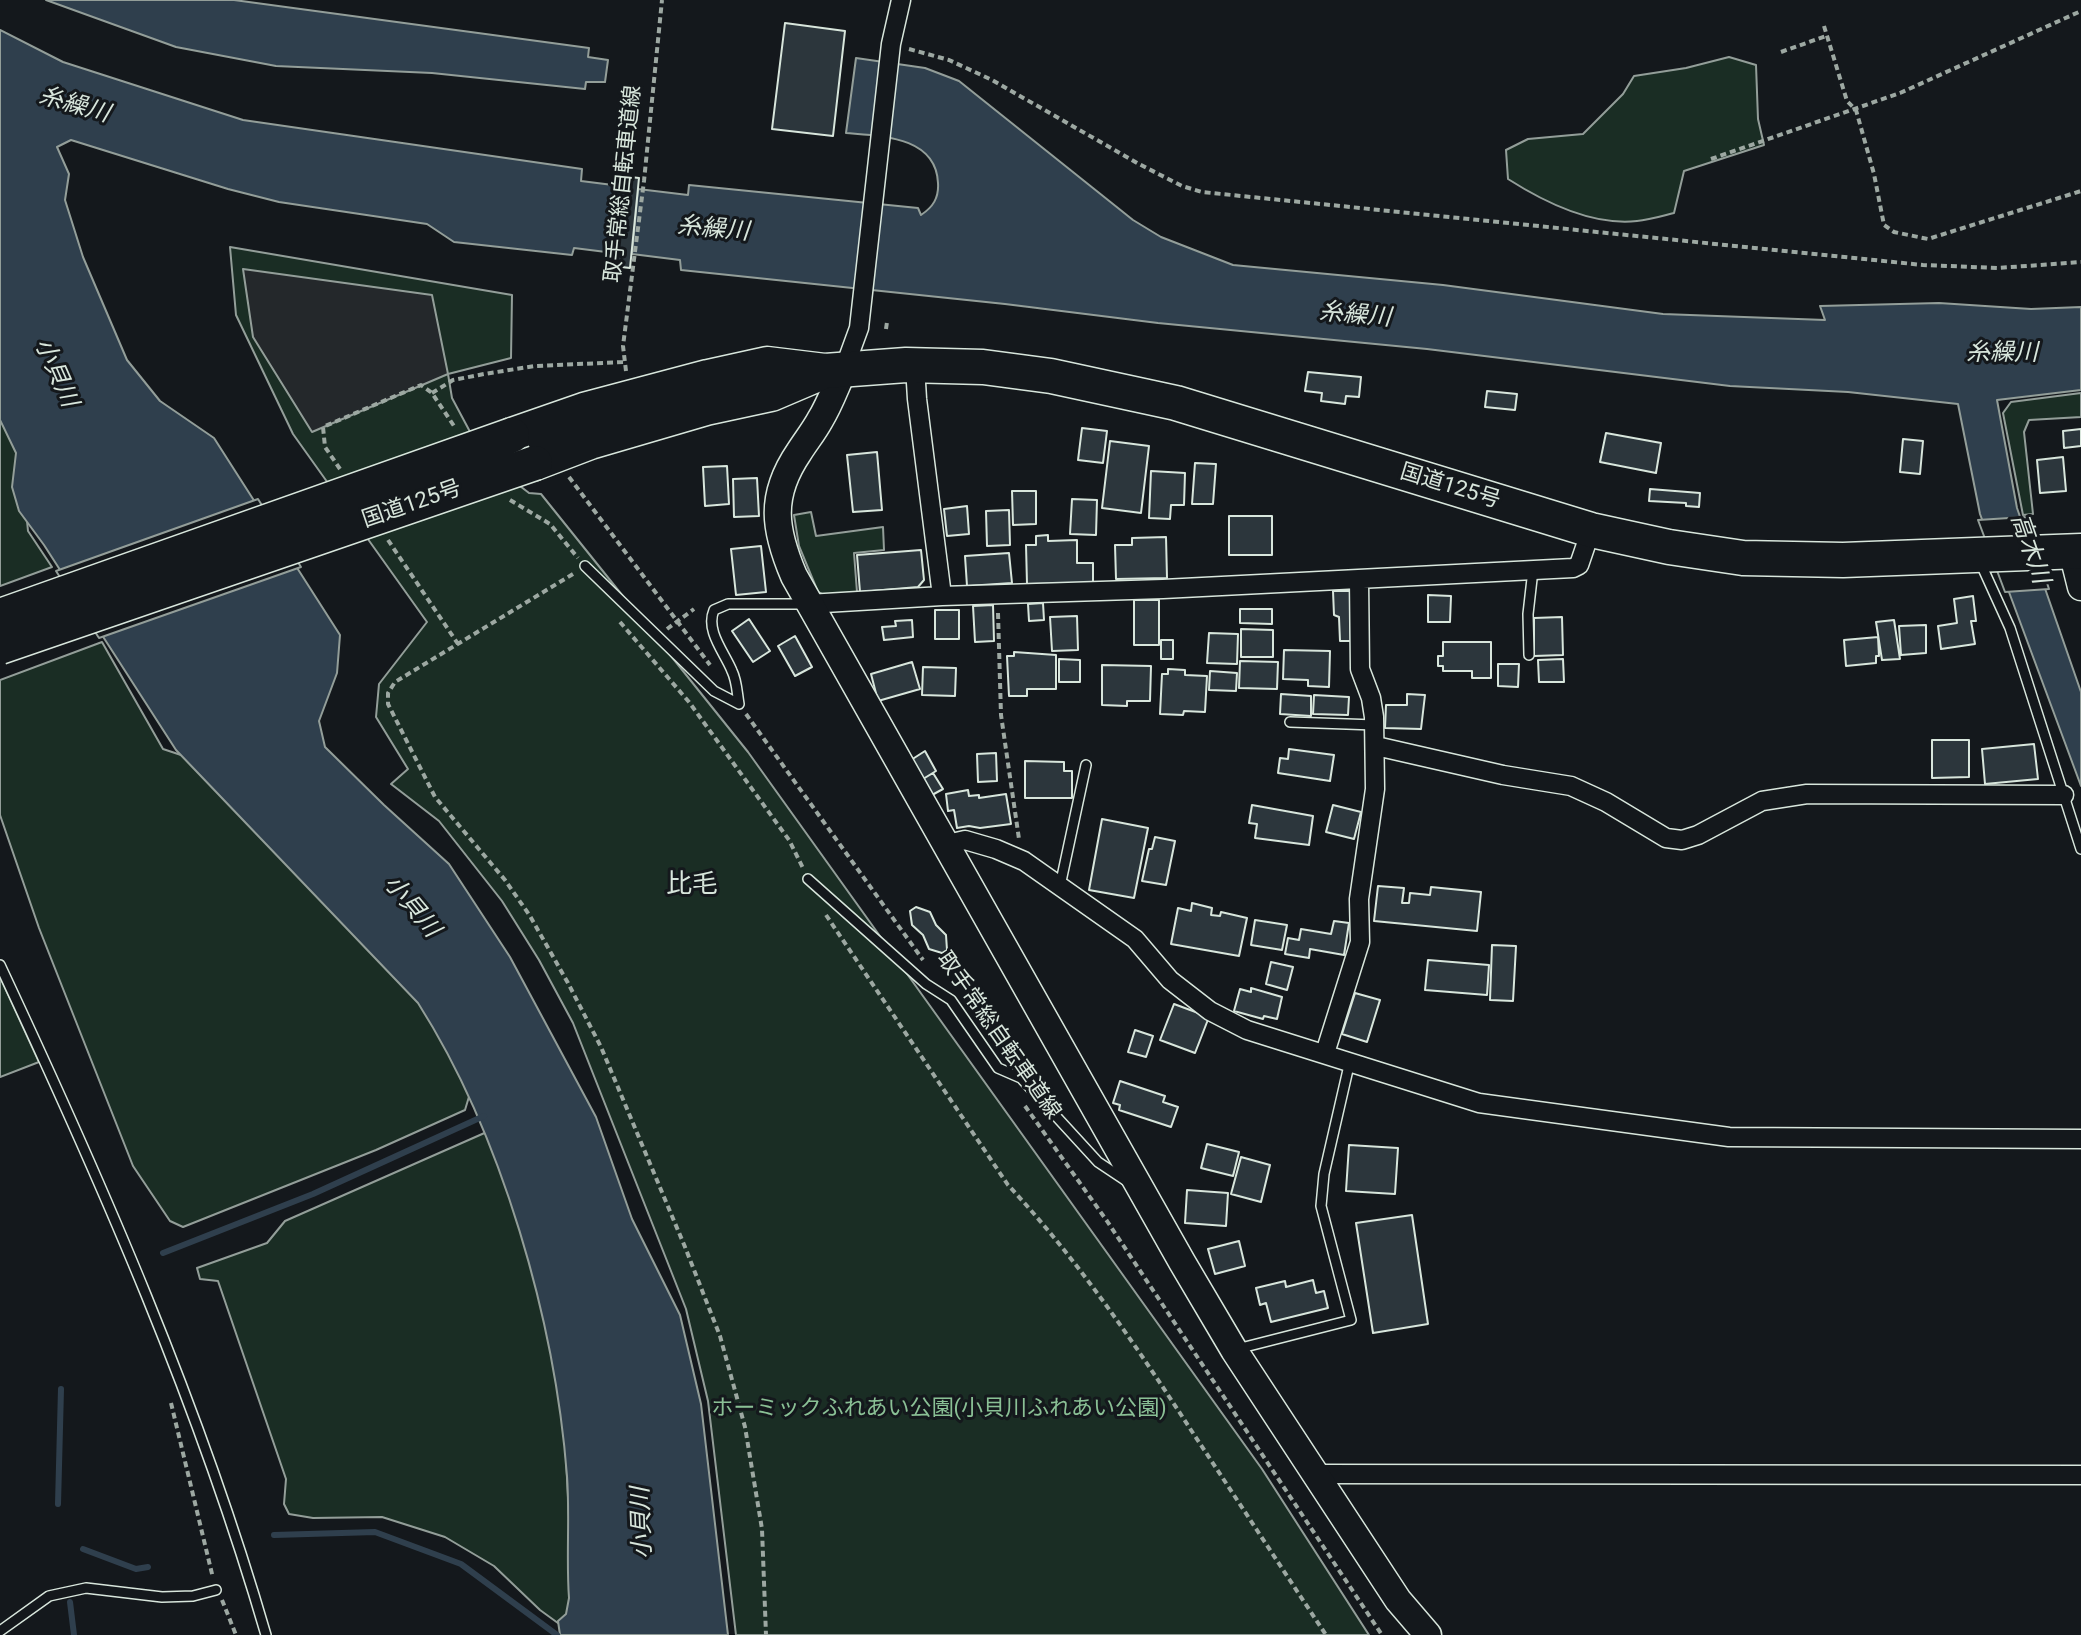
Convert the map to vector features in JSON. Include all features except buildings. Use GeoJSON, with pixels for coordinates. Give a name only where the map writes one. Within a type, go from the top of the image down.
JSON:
{"type":"FeatureCollection","features":[{"type":"Feature","properties":{"kind":"highway","name":"国道125号"},"geometry":{"type":"LineString","coordinates":[[0,616],[584,410],[767,364],[834,370],[915,366],[1018,370],[1112,388],[1176,403],[1591,530],[1669,547],[1743,558],[1886,560],[2066,552]]}},
{"type":"Feature","properties":{"kind":"highway","name":"国道125号"},"geometry":{"type":"LineString","coordinates":[[0,647],[550,467],[590,442],[706,408],[771,394],[834,370]]}},
{"type":"Feature","properties":{"kind":"street"},"geometry":{"type":"LineString","coordinates":[[901,0],[891,50],[859,328],[834,370],[820,421],[787,471],[776,511],[783,551],[808,604],[943,845],[1234,1350],[1398,1600],[1428,1635]]}},
{"type":"Feature","properties":{"kind":"street"},"geometry":{"type":"LineString","coordinates":[[915,366],[942,596]]}},
{"type":"Feature","properties":{"kind":"street"},"geometry":{"type":"LineString","coordinates":[[808,604],[1359,580],[1577,567],[1591,530]]}},
{"type":"Feature","properties":{"kind":"street"},"geometry":{"type":"LineString","coordinates":[[2066,552],[2081,587]]}},
{"type":"Feature","properties":{"kind":"street"},"geometry":{"type":"LineString","coordinates":[[1325,1053],[1360,942],[1359,899],[1375,789],[1375,725],[1371,698],[1360,669],[1359,580]]}},
{"type":"Feature","properties":{"kind":"street"},"geometry":{"type":"LineString","coordinates":[[1376,746],[1503,775],[1571,786],[1606,802],[1666,838],[1682,840],[1698,835],[1762,801],[1807,794],[2064,795]]}},
{"type":"Feature","properties":{"kind":"street"},"geometry":{"type":"LineString","coordinates":[[943,845],[965,840],[1024,861],[1135,939],[1170,980],[1210,1011],[1247,1030],[1479,1103],[1729,1137],[2081,1139]]}},
{"type":"Feature","properties":{"kind":"street"},"geometry":{"type":"LineString","coordinates":[[1315,1474],[2081,1475]]}},
{"type":"Feature","properties":{"kind":"lane"},"geometry":{"type":"LineString","coordinates":[[1982,555],[1989,587],[2010,628],[2081,849]]}},
{"type":"Feature","properties":{"kind":"lane"},"geometry":{"type":"LineString","coordinates":[[585,566],[714,691],[739,704]]}},
{"type":"Feature","properties":{"kind":"lane"},"geometry":{"type":"LineString","coordinates":[[1529,655],[1528,614],[1533,570]]}},
{"type":"Feature","properties":{"kind":"lane"},"geometry":{"type":"LineString","coordinates":[[739,704],[733,673],[716,640],[712,622],[714,610],[728,604],[808,604]]}},
{"type":"Feature","properties":{"kind":"lane"},"geometry":{"type":"LineString","coordinates":[[1290,722],[1375,725]]}},
{"type":"Feature","properties":{"kind":"lane"},"geometry":{"type":"LineString","coordinates":[[1060,886],[1086,765]]}},
{"type":"Feature","properties":{"kind":"lane","name":"取手常総自転車道線"},"geometry":{"type":"LineString","coordinates":[[808,879],[926,984],[951,1000],[998,1068],[1021,1078],[1098,1162],[1141,1190]]}},
{"type":"Feature","properties":{"kind":"lane"},"geometry":{"type":"LineString","coordinates":[[0,965],[69,1113],[173,1361],[238,1540],[266,1635]]}},
{"type":"Feature","properties":{"kind":"lane"},"geometry":{"type":"LineString","coordinates":[[1234,1350],[1351,1320],[1321,1206],[1324,1174],[1350,1061]]}},
{"type":"Feature","properties":{"kind":"lane"},"geometry":{"type":"LineString","coordinates":[[0,1631],[49,1596],[86,1588],[162,1597],[193,1596],[216,1590]]}},
{"type":"Feature","properties":{"kind":"path","name":"取手常総自転車道線"},"geometry":{"type":"LineString","coordinates":[[626,372],[623,346],[635,263],[662,0]]}},
{"type":"Feature","properties":{"kind":"path"},"geometry":{"type":"LineString","coordinates":[[1711,159],[1942,76],[2081,11]]}},
{"type":"Feature","properties":{"kind":"path"},"geometry":{"type":"LineString","coordinates":[[1824,26],[1847,101],[1855,108],[1874,174],[1884,225],[1894,232],[1928,239],[2081,191]]}},
{"type":"Feature","properties":{"kind":"path"},"geometry":{"type":"LineString","coordinates":[[1781,52],[1826,36]]}},
{"type":"Feature","properties":{"kind":"path"},"geometry":{"type":"LineString","coordinates":[[891,50],[949,60],[992,80],[1139,164],[1182,186],[1202,192],[1923,265],[1998,268],[2081,262]]}},
{"type":"Feature","properties":{"kind":"path"},"geometry":{"type":"LineString","coordinates":[[886,329],[887,322]]}},
{"type":"Feature","properties":{"kind":"path"},"geometry":{"type":"LineString","coordinates":[[432,393],[453,380],[484,374],[535,366],[624,362]]}},
{"type":"Feature","properties":{"kind":"path"},"geometry":{"type":"LineString","coordinates":[[550,467],[712,669]]}},
{"type":"Feature","properties":{"kind":"path"},"geometry":{"type":"LineString","coordinates":[[585,566],[395,682],[388,693],[388,704],[435,797],[505,880],[530,916],[568,983],[601,1047],[685,1247],[720,1336],[745,1427],[762,1529],[766,1635]]}},
{"type":"Feature","properties":{"kind":"path"},"geometry":{"type":"LineString","coordinates":[[997,594],[1001,715],[1016,828],[1024,861]]}},
{"type":"Feature","properties":{"kind":"path"},"geometry":{"type":"LineString","coordinates":[[675,623],[694,609]]}},
{"type":"Feature","properties":{"kind":"path"},"geometry":{"type":"LineString","coordinates":[[612,612],[689,702],[789,840],[820,906],[1008,1185],[1038,1216],[1090,1282],[1326,1635]]}},
{"type":"Feature","properties":{"kind":"path","name":"取手常総自転車道線"},"geometry":{"type":"LineString","coordinates":[[739,704],[924,961]]}},
{"type":"Feature","properties":{"kind":"path","name":"取手常総自転車道線"},"geometry":{"type":"LineString","coordinates":[[1025,1107],[1107,1221],[1382,1635]]}},
{"type":"Feature","properties":{"kind":"path"},"geometry":{"type":"LineString","coordinates":[[173,1361],[170,1393],[173,1416],[216,1590],[226,1606],[236,1635]]}},
{"type":"Feature","properties":{"kind":"green space"},"geometry":{"type":"Polygon","coordinates":[[[1729,57],[1756,65],[1758,119],[1764,145],[1684,171],[1674,213],[1637,221],[1603,220],[1553,204],[1508,179],[1506,150],[1528,139],[1583,134],[1623,94],[1634,76],[1729,57]]]}},
{"type":"Feature","properties":{"kind":"green space","name":"ホーミックふれあい公園(小貝川ふれあい公園)"},"geometry":{"type":"Polygon","coordinates":[[[230,247],[512,295],[511,358],[448,374],[452,398],[484,458],[529,493],[541,494],[748,752],[1262,1469],[1369,1635],[736,1635],[708,1401],[686,1309],[573,1023],[539,960],[502,901],[439,821],[391,784],[408,769],[376,717],[379,684],[427,622],[293,434],[236,315],[230,247]]]}},
{"type":"Feature","properties":{"kind":"green space"},"geometry":{"type":"Polygon","coordinates":[[[2081,393],[2081,417],[2029,420],[2024,432],[2033,514],[2023,515],[2003,413],[2011,402],[2081,393]]]}},
{"type":"Feature","properties":{"kind":"green space"},"geometry":{"type":"Polygon","coordinates":[[[0,408],[19,440],[28,531],[52,567],[0,586],[0,408]]]}},
{"type":"Feature","properties":{"kind":"green space"},"geometry":{"type":"Polygon","coordinates":[[[811,512],[816,536],[883,527],[884,550],[854,553],[857,592],[824,595],[818,592],[799,546],[794,515],[811,512]]]}},
{"type":"Feature","properties":{"kind":"green space"},"geometry":{"type":"Polygon","coordinates":[[[102,642],[163,749],[193,759],[425,1003],[471,1090],[465,1110],[376,1150],[183,1227],[170,1221],[133,1166],[39,928],[0,815],[0,680],[102,642]]]}},
{"type":"Feature","properties":{"kind":"green space"},"geometry":{"type":"Polygon","coordinates":[[[0,977],[39,1062],[0,1077],[0,977]]]}},
{"type":"Feature","properties":{"kind":"green space"},"geometry":{"type":"Polygon","coordinates":[[[489,1131],[514,1198],[562,1381],[574,1614],[562,1626],[540,1610],[494,1566],[445,1537],[382,1517],[313,1518],[289,1514],[284,1504],[286,1479],[218,1281],[200,1279],[197,1268],[267,1243],[285,1221],[489,1131]]]}},
{"type":"Feature","properties":{"kind":"shaded area"},"geometry":{"type":"Polygon","coordinates":[[[243,269],[432,295],[448,374],[312,432],[253,337],[243,269]]]}},
{"type":"Feature","properties":{"kind":"water"},"geometry":{"type":"Polygon","coordinates":[[[46,0],[234,0],[589,48],[588,57],[608,60],[605,82],[586,82],[585,89],[432,73],[276,66],[176,47],[46,0]]]}},
{"type":"Feature","properties":{"kind":"water"},"geometry":{"type":"Polygon","coordinates":[[[0,30],[63,62],[243,120],[582,169],[581,181],[621,186],[614,253],[574,248],[572,255],[454,242],[427,224],[279,202],[71,140],[57,147],[69,174],[65,200],[83,257],[127,360],[160,401],[214,438],[340,635],[337,673],[319,721],[325,747],[449,864],[510,957],[596,1117],[632,1219],[680,1315],[701,1404],[728,1635],[560,1635],[558,1621],[566,1614],[569,1598],[568,1491],[561,1417],[537,1293],[520,1231],[475,1111],[418,1003],[176,750],[19,511],[12,487],[16,453],[0,420],[0,30]]]}},
{"type":"Feature","properties":{"kind":"water"},"geometry":{"type":"Polygon","coordinates":[[[856,58],[925,68],[959,81],[1133,220],[1161,237],[1233,265],[1443,285],[1663,314],[1825,320],[1820,306],[1939,303],[2031,309],[2081,307],[2081,390],[1997,400],[2017,508],[2081,692],[2081,786],[1980,514],[1958,404],[1848,392],[1730,386],[1427,349],[1158,323],[681,270],[680,260],[632,254],[638,189],[688,195],[689,185],[918,208],[921,215],[925,212],[934,202],[938,188],[935,167],[928,156],[917,147],[890,138],[846,133],[856,58]]]}},
{"type":"Feature","properties":{"kind":"pier"},"geometry":{"type":"Polygon","coordinates":[[[258,499],[301,567],[99,638],[56,571],[258,499]]]}},
{"type":"Feature","properties":{"kind":"pier"},"geometry":{"type":"Polygon","coordinates":[[[2025,517],[2049,589],[2005,592],[1978,520],[2025,517]]]}},
{"type":"Feature","properties":{"kind":"waterway"},"geometry":{"type":"LineString","coordinates":[[163,1253],[313,1194],[484,1116]]}},
{"type":"Feature","properties":{"kind":"waterway"},"geometry":{"type":"LineString","coordinates":[[58,1504],[61,1389]]}},
{"type":"Feature","properties":{"kind":"waterway"},"geometry":{"type":"LineString","coordinates":[[274,1535],[375,1532],[461,1564],[557,1635]]}},
{"type":"Feature","properties":{"kind":"waterway"},"geometry":{"type":"LineString","coordinates":[[83,1549],[136,1569],[148,1567]]}},
{"type":"Feature","properties":{"kind":"waterway"},"geometry":{"type":"LineString","coordinates":[[70,1602],[74,1635]]}},
{"type":"Feature","properties":{"kind":"district","name":"比毛"},"geometry":{"type":"Point","coordinates":[692,885]}},
{"type":"Feature","properties":{"kind":"water label","name":"糸繰川"},"geometry":{"type":"Point","coordinates":[74,106]}},
{"type":"Feature","properties":{"kind":"water label","name":"糸繰川"},"geometry":{"type":"Point","coordinates":[713,230]}},
{"type":"Feature","properties":{"kind":"water label","name":"糸繰川"},"geometry":{"type":"Point","coordinates":[1355,316]}},
{"type":"Feature","properties":{"kind":"water label","name":"糸繰川"},"geometry":{"type":"Point","coordinates":[2002,354]}},
{"type":"Feature","properties":{"kind":"water label","name":"小貝川"},"geometry":{"type":"Point","coordinates":[55,373]}},
{"type":"Feature","properties":{"kind":"water label","name":"高木川"},"geometry":{"type":"Point","coordinates":[2029,549]}},
{"type":"Feature","properties":{"kind":"water label","name":"小貝川"},"geometry":{"type":"Point","coordinates":[411,907]}},
{"type":"Feature","properties":{"kind":"water label","name":"小貝川"},"geometry":{"type":"Point","coordinates":[643,1523]}}]}
